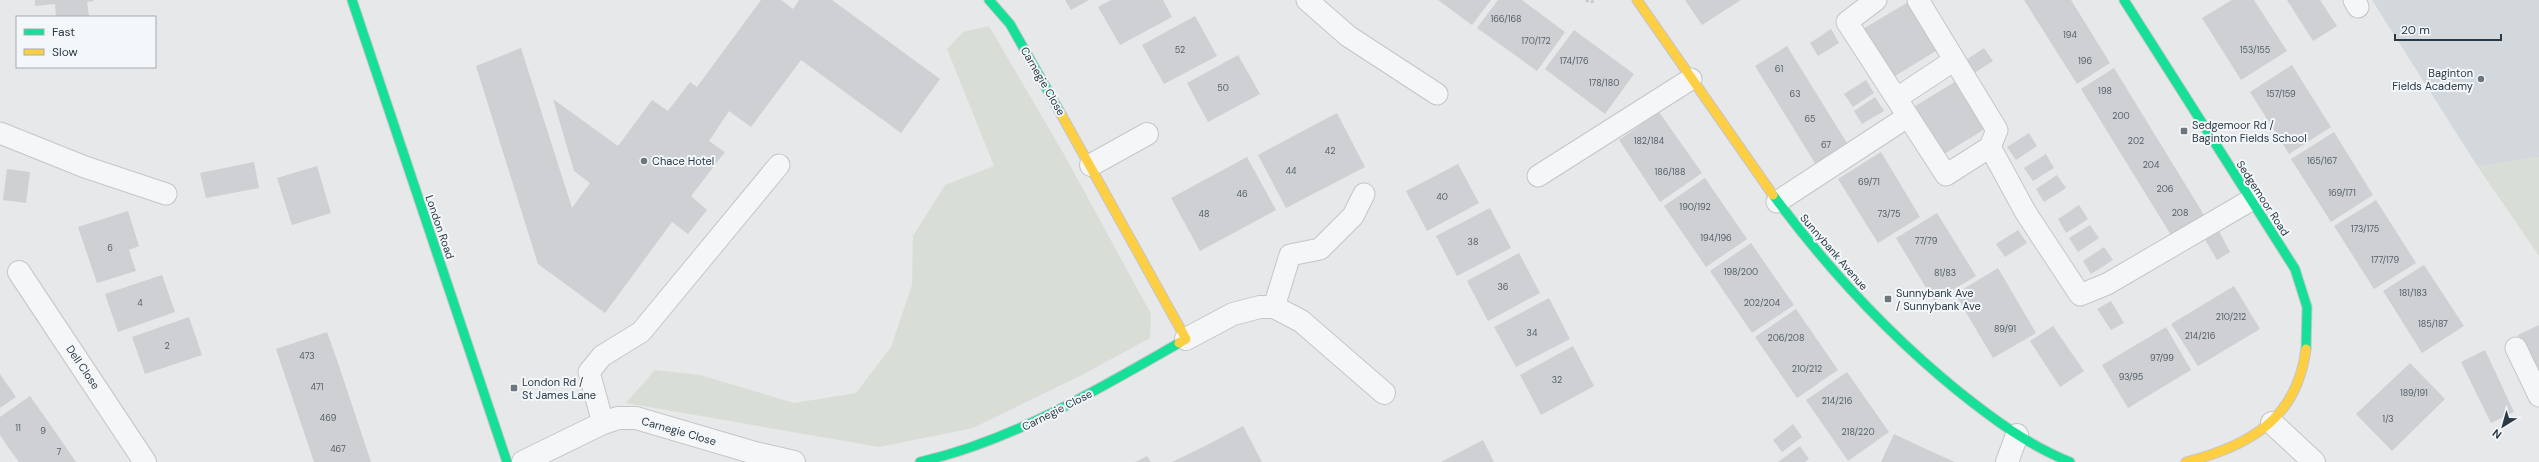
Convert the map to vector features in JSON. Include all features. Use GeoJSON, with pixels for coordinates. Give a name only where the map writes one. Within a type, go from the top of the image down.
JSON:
{"type":"FeatureCollection","features":[{"type":"Feature","properties":{"kind":"street","name":"London Road"},"geometry":{"type":"LineString","coordinates":[[352,0],[507,462]]}},
{"type":"Feature","properties":{"kind":"street","name":"Carnegie Close"},"geometry":{"type":"LineString","coordinates":[[989,0],[1010,24],[1091,165],[1186,339]]}},
{"type":"Feature","properties":{"kind":"street","name":"Sunnybank Avenue"},"geometry":{"type":"LineString","coordinates":[[1637,0],[1777,202],[1813,248],[1881,323],[1951,387],[2017,435],[2070,462]]}},
{"type":"Feature","properties":{"kind":"street","name":"Sedgemoor Road"},"geometry":{"type":"LineString","coordinates":[[2124,0],[2294,269],[2307,307],[2306,356],[2291,396],[2272,423]]}},
{"type":"Feature","properties":{"kind":"street"},"geometry":{"type":"LineString","coordinates":[[1091,165],[1147,134]]}},
{"type":"Feature","properties":{"kind":"street","name":"Dell Close"},"geometry":{"type":"LineString","coordinates":[[19,272],[145,462]]}},
{"type":"Feature","properties":{"kind":"street","name":"Carnegie Close"},"geometry":{"type":"LineString","coordinates":[[920,462],[997,440],[1098,389],[1233,314],[1260,307],[1274,307]]}},
{"type":"Feature","properties":{"kind":"street"},"geometry":{"type":"LineString","coordinates":[[1274,307],[1301,320],[1384,393]]}},
{"type":"Feature","properties":{"kind":"street","name":"Carnegie Close"},"geometry":{"type":"LineString","coordinates":[[523,462],[603,423],[618,418],[636,418],[755,453],[794,462]]}},
{"type":"Feature","properties":{"kind":"street"},"geometry":{"type":"LineString","coordinates":[[2186,462],[2245,439],[2272,423],[2314,462]]}},
{"type":"Feature","properties":{"kind":"street"},"geometry":{"type":"LineString","coordinates":[[2008,462],[2017,435]]}},
{"type":"Feature","properties":{"kind":"lane"},"geometry":{"type":"LineString","coordinates":[[1307,0],[1348,36],[1437,94]]}},
{"type":"Feature","properties":{"kind":"lane"},"geometry":{"type":"LineString","coordinates":[[1876,0],[1847,22],[1946,176],[1990,146],[1997,130],[1953,61],[1918,0]]}},
{"type":"Feature","properties":{"kind":"lane"},"geometry":{"type":"LineString","coordinates":[[1897,98],[1953,61]]}},
{"type":"Feature","properties":{"kind":"lane"},"geometry":{"type":"LineString","coordinates":[[1538,176],[1691,79]]}},
{"type":"Feature","properties":{"kind":"lane"},"geometry":{"type":"LineString","coordinates":[[1777,202],[1907,117]]}},
{"type":"Feature","properties":{"kind":"lane"},"geometry":{"type":"LineString","coordinates":[[0,133],[85,167],[166,194]]}},
{"type":"Feature","properties":{"kind":"lane"},"geometry":{"type":"LineString","coordinates":[[1990,146],[2022,207],[2080,295],[2107,284],[2251,200]]}},
{"type":"Feature","properties":{"kind":"lane"},"geometry":{"type":"LineString","coordinates":[[603,423],[588,372],[602,356],[641,332],[779,165]]}},
{"type":"Feature","properties":{"kind":"lane"},"geometry":{"type":"LineString","coordinates":[[1274,307],[1290,255],[1320,248],[1353,216],[1364,194]]}},
{"type":"Feature","properties":{"kind":"lane"},"geometry":{"type":"LineString","coordinates":[[2516,348],[2539,396]]}},
{"type":"Feature","properties":{"kind":"path"},"geometry":{"type":"LineString","coordinates":[[1586,0],[1590,3],[1595,0]]}},
{"type":"Feature","properties":{"kind":"shaded area","name":"Baginton Fields Academy"},"geometry":{"type":"Polygon","coordinates":[[[2372,0],[2539,0],[2539,157],[2478,167],[2372,0]]]}},
{"type":"Feature","properties":{"kind":"shaded area"},"geometry":{"type":"Polygon","coordinates":[[[989,26],[1065,156],[1151,314],[1150,338],[1082,375],[973,428],[879,447],[626,403],[655,370],[700,375],[794,403],[856,393],[891,347],[912,285],[913,236],[945,185],[994,166],[947,49],[963,32],[989,26]]]}},
{"type":"Feature","properties":{"kind":"shaded area"},"geometry":{"type":"Polygon","coordinates":[[[2539,157],[2539,256],[2478,167],[2539,157]]]}},
{"type":"Feature","properties":{"kind":"building"},"geometry":{"type":"Polygon","coordinates":[[[35,0],[94,0],[87,2],[89,16],[56,16],[55,4],[35,6],[35,0]]]}},
{"type":"Feature","properties":{"kind":"building","name":"Chace Hotel"},"geometry":{"type":"Polygon","coordinates":[[[761,0],[781,0],[793,9],[799,0],[832,0],[940,79],[901,133],[801,60],[751,127],[729,111],[709,141],[725,152],[691,196],[707,210],[688,234],[672,222],[605,313],[538,264],[476,66],[521,48],[572,208],[590,183],[574,171],[553,99],[618,146],[652,100],[668,111],[690,82],[697,87],[761,0]]]}},
{"type":"Feature","properties":{"kind":"building"},"geometry":{"type":"Polygon","coordinates":[[[1065,0],[1089,0],[1071,10],[1065,0]]]}},
{"type":"Feature","properties":{"kind":"building"},"geometry":{"type":"Polygon","coordinates":[[[1111,0],[1163,0],[1172,17],[1120,45],[1098,7],[1111,0]]]}},
{"type":"Feature","properties":{"kind":"building"},"geometry":{"type":"Polygon","coordinates":[[[1438,0],[1491,0],[1472,25],[1438,0]]]}},
{"type":"Feature","properties":{"kind":"building"},"geometry":{"type":"Polygon","coordinates":[[[1498,0],[1522,0],[1565,32],[1537,71],[1477,28],[1498,0]]]}},
{"type":"Feature","properties":{"kind":"building"},"geometry":{"type":"Polygon","coordinates":[[[1685,0],[1741,0],[1702,25],[1685,0]]]}},
{"type":"Feature","properties":{"kind":"building"},"geometry":{"type":"Polygon","coordinates":[[[2024,0],[2071,0],[2110,63],[2077,84],[2024,0]]]}},
{"type":"Feature","properties":{"kind":"building"},"geometry":{"type":"Polygon","coordinates":[[[2232,0],[2254,0],[2287,51],[2241,80],[2202,18],[2232,0]]]}},
{"type":"Feature","properties":{"kind":"building"},"geometry":{"type":"Polygon","coordinates":[[[2287,0],[2320,0],[2337,26],[2313,41],[2287,0]]]}},
{"type":"Feature","properties":{"kind":"building"},"geometry":{"type":"Polygon","coordinates":[[[1910,1],[1939,49],[1892,78],[1863,29],[1910,1]]]}},
{"type":"Feature","properties":{"kind":"building"},"geometry":{"type":"Polygon","coordinates":[[[1195,16],[1217,56],[1164,84],[1142,45],[1195,16]]]}},
{"type":"Feature","properties":{"kind":"building"},"geometry":{"type":"Polygon","coordinates":[[[1831,29],[1839,43],[1818,56],[1810,43],[1831,29]]]}},
{"type":"Feature","properties":{"kind":"building"},"geometry":{"type":"Polygon","coordinates":[[[1574,30],[1634,74],[1605,114],[1545,69],[1574,30]]]}},
{"type":"Feature","properties":{"kind":"building"},"geometry":{"type":"Polygon","coordinates":[[[1787,46],[1850,148],[1818,168],[1755,66],[1787,46]]]}},
{"type":"Feature","properties":{"kind":"building"},"geometry":{"type":"Polygon","coordinates":[[[1984,48],[1993,61],[1971,75],[1963,62],[1984,48]]]}},
{"type":"Feature","properties":{"kind":"building"},"geometry":{"type":"Polygon","coordinates":[[[1238,55],[1260,94],[1208,122],[1187,83],[1238,55]]]}},
{"type":"Feature","properties":{"kind":"building"},"geometry":{"type":"Polygon","coordinates":[[[2292,65],[2331,127],[2289,154],[2250,92],[2292,65]]]}},
{"type":"Feature","properties":{"kind":"building"},"geometry":{"type":"Polygon","coordinates":[[[2114,68],[2204,215],[2171,235],[2081,89],[2114,68]]]}},
{"type":"Feature","properties":{"kind":"building"},"geometry":{"type":"Polygon","coordinates":[[[1866,80],[1874,93],[1853,107],[1844,94],[1866,80]]]}},
{"type":"Feature","properties":{"kind":"building"},"geometry":{"type":"Polygon","coordinates":[[[1958,80],[1988,127],[1941,156],[1912,108],[1958,80]]]}},
{"type":"Feature","properties":{"kind":"building"},"geometry":{"type":"Polygon","coordinates":[[[1875,97],[1884,111],[1862,124],[1854,111],[1875,97]]]}},
{"type":"Feature","properties":{"kind":"building"},"geometry":{"type":"Polygon","coordinates":[[[1659,112],[1702,173],[1660,202],[1619,140],[1659,112]]]}},
{"type":"Feature","properties":{"kind":"building"},"geometry":{"type":"Polygon","coordinates":[[[1337,113],[1365,167],[1286,208],[1258,155],[1337,113]]]}},
{"type":"Feature","properties":{"kind":"building"},"geometry":{"type":"Polygon","coordinates":[[[2334,132],[2373,195],[2331,222],[2291,159],[2334,132]]]}},
{"type":"Feature","properties":{"kind":"building"},"geometry":{"type":"Polygon","coordinates":[[[2029,133],[2037,146],[2016,160],[2007,147],[2029,133]]]}},
{"type":"Feature","properties":{"kind":"building"},"geometry":{"type":"Polygon","coordinates":[[[1881,152],[1920,217],[1878,243],[1838,179],[1881,152]]]}},
{"type":"Feature","properties":{"kind":"building"},"geometry":{"type":"Polygon","coordinates":[[[2046,154],[2054,168],[2033,181],[2024,168],[2046,154]]]}},
{"type":"Feature","properties":{"kind":"building"},"geometry":{"type":"Polygon","coordinates":[[[1247,157],[1276,210],[1200,251],[1171,198],[1247,157]]]}},
{"type":"Feature","properties":{"kind":"building"},"geometry":{"type":"Polygon","coordinates":[[[254,162],[259,188],[206,198],[200,173],[254,162]]]}},
{"type":"Feature","properties":{"kind":"building"},"geometry":{"type":"Polygon","coordinates":[[[1458,164],[1479,203],[1427,231],[1406,191],[1458,164]]]}},
{"type":"Feature","properties":{"kind":"building"},"geometry":{"type":"Polygon","coordinates":[[[317,166],[331,213],[292,225],[277,178],[317,166]]]}},
{"type":"Feature","properties":{"kind":"building"},"geometry":{"type":"Polygon","coordinates":[[[7,169],[30,172],[26,203],[3,200],[7,169]]]}},
{"type":"Feature","properties":{"kind":"building"},"geometry":{"type":"Polygon","coordinates":[[[2057,175],[2066,188],[2044,202],[2036,189],[2057,175]]]}},
{"type":"Feature","properties":{"kind":"building"},"geometry":{"type":"Polygon","coordinates":[[[1705,178],[1747,239],[1706,267],[1664,206],[1705,178]]]}},
{"type":"Feature","properties":{"kind":"building"},"geometry":{"type":"Polygon","coordinates":[[[2376,200],[2416,263],[2374,289],[2334,226],[2376,200]]]}},
{"type":"Feature","properties":{"kind":"building"},"geometry":{"type":"Polygon","coordinates":[[[2079,205],[2088,219],[2066,233],[2058,219],[2079,205]]]}},
{"type":"Feature","properties":{"kind":"building"},"geometry":{"type":"Polygon","coordinates":[[[1490,208],[1511,248],[1457,276],[1436,236],[1490,208]]]}},
{"type":"Feature","properties":{"kind":"building"},"geometry":{"type":"Polygon","coordinates":[[[128,211],[139,246],[129,250],[136,271],[97,283],[78,227],[128,211]]]}},
{"type":"Feature","properties":{"kind":"building"},"geometry":{"type":"Polygon","coordinates":[[[1937,213],[1976,276],[1934,301],[1896,238],[1937,213]]]}},
{"type":"Feature","properties":{"kind":"building"},"geometry":{"type":"Polygon","coordinates":[[[2090,225],[2099,238],[2078,252],[2069,238],[2090,225]]]}},
{"type":"Feature","properties":{"kind":"building"},"geometry":{"type":"Polygon","coordinates":[[[2218,229],[2230,252],[2217,260],[2204,238],[2218,229]]]}},
{"type":"Feature","properties":{"kind":"building"},"geometry":{"type":"Polygon","coordinates":[[[2018,230],[2027,243],[2005,257],[1996,244],[2018,230]]]}},
{"type":"Feature","properties":{"kind":"building"},"geometry":{"type":"Polygon","coordinates":[[[1751,243],[1794,305],[1752,333],[1710,271],[1751,243]]]}},
{"type":"Feature","properties":{"kind":"building"},"geometry":{"type":"Polygon","coordinates":[[[2104,247],[2113,260],[2091,274],[2083,261],[2104,247]]]}},
{"type":"Feature","properties":{"kind":"building"},"geometry":{"type":"Polygon","coordinates":[[[1519,253],[1540,293],[1488,321],[1467,281],[1519,253]]]}},
{"type":"Feature","properties":{"kind":"building"},"geometry":{"type":"Polygon","coordinates":[[[2424,265],[2464,326],[2422,353],[2383,291],[2424,265]]]}},
{"type":"Feature","properties":{"kind":"building"},"geometry":{"type":"Polygon","coordinates":[[[1998,268],[2036,333],[1993,358],[1955,294],[1998,268]]]}},
{"type":"Feature","properties":{"kind":"building"},"geometry":{"type":"Polygon","coordinates":[[[162,275],[175,312],[118,332],[105,294],[162,275]]]}},
{"type":"Feature","properties":{"kind":"building"},"geometry":{"type":"Polygon","coordinates":[[[2234,286],[2260,329],[2198,366],[2171,324],[2234,286]]]}},
{"type":"Feature","properties":{"kind":"building"},"geometry":{"type":"Polygon","coordinates":[[[1549,298],[1570,339],[1516,367],[1494,327],[1549,298]]]}},
{"type":"Feature","properties":{"kind":"building"},"geometry":{"type":"Polygon","coordinates":[[[2111,301],[2124,323],[2111,330],[2097,309],[2111,301]]]}},
{"type":"Feature","properties":{"kind":"building"},"geometry":{"type":"Polygon","coordinates":[[[1796,309],[1838,370],[1797,398],[1755,337],[1796,309]]]}},
{"type":"Feature","properties":{"kind":"building"},"geometry":{"type":"Polygon","coordinates":[[[189,317],[202,355],[145,374],[132,337],[189,317]]]}},
{"type":"Feature","properties":{"kind":"building"},"geometry":{"type":"Polygon","coordinates":[[[2539,325],[2539,381],[2518,335],[2539,325]]]}},
{"type":"Feature","properties":{"kind":"building"},"geometry":{"type":"Polygon","coordinates":[[[2053,326],[2084,371],[2060,387],[2030,341],[2053,326]]]}},
{"type":"Feature","properties":{"kind":"building"},"geometry":{"type":"Polygon","coordinates":[[[2166,327],[2191,370],[2128,408],[2102,365],[2166,327]]]}},
{"type":"Feature","properties":{"kind":"building"},"geometry":{"type":"Polygon","coordinates":[[[327,332],[371,462],[314,462],[276,349],[327,332]]]}},
{"type":"Feature","properties":{"kind":"building"},"geometry":{"type":"Polygon","coordinates":[[[1573,346],[1594,386],[1541,415],[1520,375],[1573,346]]]}},
{"type":"Feature","properties":{"kind":"building"},"geometry":{"type":"Polygon","coordinates":[[[2485,350],[2514,412],[2491,423],[2461,362],[2485,350]]]}},
{"type":"Feature","properties":{"kind":"building"},"geometry":{"type":"Polygon","coordinates":[[[2410,363],[2445,399],[2392,451],[2356,414],[2410,363]]]}},
{"type":"Feature","properties":{"kind":"building"},"geometry":{"type":"Polygon","coordinates":[[[1847,372],[1889,432],[1848,461],[1806,400],[1847,372]]]}},
{"type":"Feature","properties":{"kind":"building"},"geometry":{"type":"Polygon","coordinates":[[[0,374],[16,397],[0,408],[0,374]]]}},
{"type":"Feature","properties":{"kind":"building"},"geometry":{"type":"Polygon","coordinates":[[[30,396],[76,462],[19,462],[8,447],[0,435],[0,417],[30,396]]]}},
{"type":"Feature","properties":{"kind":"building"},"geometry":{"type":"Polygon","coordinates":[[[1793,424],[1802,437],[1782,452],[1773,440],[1793,424]]]}},
{"type":"Feature","properties":{"kind":"building"},"geometry":{"type":"Polygon","coordinates":[[[1243,426],[1262,462],[1172,462],[1205,446],[1243,426]]]}},
{"type":"Feature","properties":{"kind":"building"},"geometry":{"type":"Polygon","coordinates":[[[1894,434],[1928,450],[1955,462],[1881,462],[1894,434]]]}},
{"type":"Feature","properties":{"kind":"building"},"geometry":{"type":"Polygon","coordinates":[[[1483,440],[1494,462],[1441,462],[1483,440]]]}},
{"type":"Feature","properties":{"kind":"building"},"geometry":{"type":"Polygon","coordinates":[[[1800,446],[1809,459],[1805,462],[1778,462],[1800,446]]]}},
{"type":"Feature","properties":{"kind":"building"},"geometry":{"type":"Polygon","coordinates":[[[1147,456],[1151,462],[1135,462],[1147,456]]]}},
{"type":"Feature","properties":{"kind":"traffic: fast"},"geometry":{"type":"LineString","coordinates":[[352,0],[507,462]]}},
{"type":"Feature","properties":{"kind":"traffic: fast"},"geometry":{"type":"LineString","coordinates":[[989,0],[1010,24],[1061,114]]}},
{"type":"Feature","properties":{"kind":"traffic: fast"},"geometry":{"type":"LineString","coordinates":[[2124,0],[2295,269],[2307,307],[2306,349]]}},
{"type":"Feature","properties":{"kind":"traffic: fast"},"geometry":{"type":"LineString","coordinates":[[1773,195],[1837,274],[1907,347],[1958,391],[2011,431],[2040,448],[2070,462]]}},
{"type":"Feature","properties":{"kind":"traffic: fast"},"geometry":{"type":"LineString","coordinates":[[920,462],[955,453],[1021,427],[1085,396],[1179,343]]}},
{"type":"Feature","properties":{"kind":"traffic: slow"},"geometry":{"type":"LineString","coordinates":[[1637,0],[1773,195]]}},
{"type":"Feature","properties":{"kind":"traffic: slow"},"geometry":{"type":"LineString","coordinates":[[1061,114],[1186,339],[1179,343]]}},
{"type":"Feature","properties":{"kind":"traffic: slow"},"geometry":{"type":"LineString","coordinates":[[2186,462],[2230,447],[2249,438],[2266,426],[2281,411],[2292,394],[2301,373],[2306,349]]}},
{"type":"Feature","properties":{"kind":"place","name":"Baginton Fields Academy"},"geometry":{"type":"Point","coordinates":[2481,79]}},
{"type":"Feature","properties":{"kind":"place","name":"Sedgemoor Rd / Baginton Fields School"},"geometry":{"type":"Point","coordinates":[2184,131]}},
{"type":"Feature","properties":{"kind":"place","name":"Chace Hotel"},"geometry":{"type":"Point","coordinates":[644,161]}},
{"type":"Feature","properties":{"kind":"place","name":"Sunnybank Ave / Sunnybank Ave"},"geometry":{"type":"Point","coordinates":[1888,299]}},
{"type":"Feature","properties":{"kind":"place","name":"London Rd / St James Lane"},"geometry":{"type":"Point","coordinates":[514,388]}}]}
